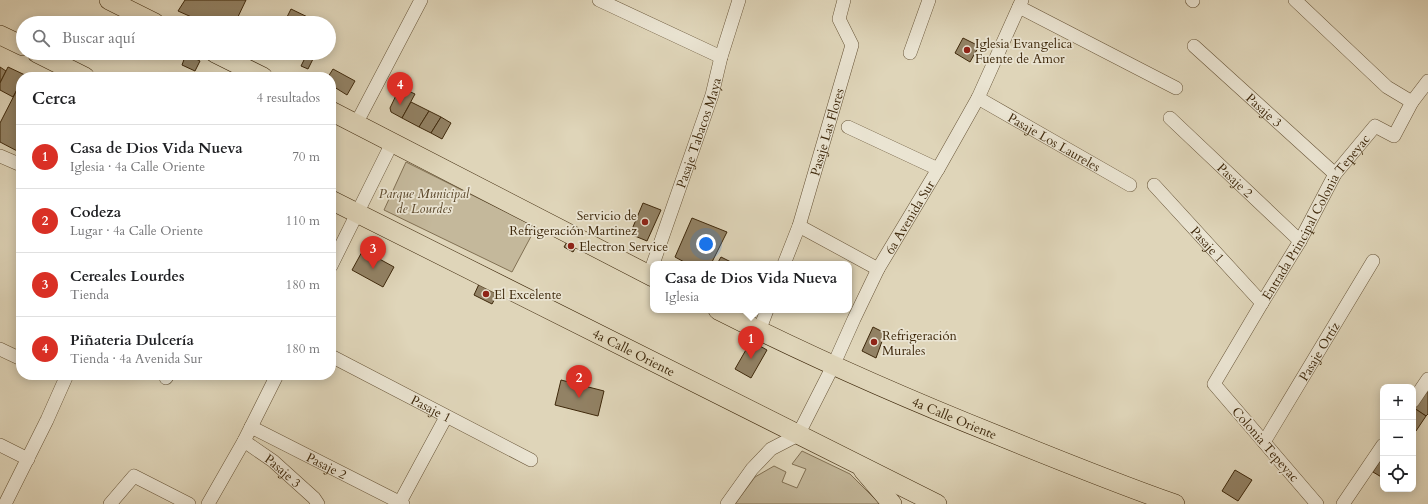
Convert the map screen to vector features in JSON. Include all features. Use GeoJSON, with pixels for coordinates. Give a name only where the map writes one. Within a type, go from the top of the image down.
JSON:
{"type":"FeatureCollection","features":[{"type":"Feature","properties":{"kind":"highway"},"geometry":{"type":"LineString","coordinates":[[109,0],[141,16]]}},
{"type":"Feature","properties":{"kind":"highway"},"geometry":{"type":"LineString","coordinates":[[0,35],[16,43]]}},
{"type":"Feature","properties":{"kind":"highway"},"geometry":{"type":"LineString","coordinates":[[51,60],[75,72]]}},
{"type":"Feature","properties":{"kind":"highway"},"geometry":{"type":"LineString","coordinates":[[229,60],[253,72]]}},
{"type":"Feature","properties":{"kind":"highway"},"geometry":{"type":"LineString","coordinates":[[336,114],[392,143],[650,269]]}},
{"type":"Feature","properties":{"kind":"highway","name":"4a Calle Oriente"},"geometry":{"type":"LineString","coordinates":[[336,202],[937,504]]}},
{"type":"Feature","properties":{"kind":"highway","name":"4a Calle Oriente"},"geometry":{"type":"LineString","coordinates":[[724,313],[834,366],[936,410],[1105,479],[1175,504]]}},
{"type":"Feature","properties":{"kind":"highway"},"geometry":{"type":"LineString","coordinates":[[860,466],[892,504]]}},
{"type":"Feature","properties":{"kind":"street"},"geometry":{"type":"LineString","coordinates":[[356,124],[421,0]]}},
{"type":"Feature","properties":{"kind":"street"},"geometry":{"type":"LineString","coordinates":[[599,0],[721,57]]}},
{"type":"Feature","properties":{"kind":"street","name":"Pasaje Tabacos Maya"},"geometry":{"type":"LineString","coordinates":[[655,261],[712,95],[721,57],[739,0]]}},
{"type":"Feature","properties":{"kind":"street","name":"Pasaje Las Flores"},"geometry":{"type":"LineString","coordinates":[[785,261],[799,226],[852,45],[839,19],[844,0]]}},
{"type":"Feature","properties":{"kind":"street"},"geometry":{"type":"LineString","coordinates":[[910,53],[929,0]]}},
{"type":"Feature","properties":{"kind":"street"},"geometry":{"type":"LineString","coordinates":[[1295,0],[1387,87],[1412,102]]}},
{"type":"Feature","properties":{"kind":"street"},"geometry":{"type":"LineString","coordinates":[[1021,4],[1176,88]]}},
{"type":"Feature","properties":{"kind":"street","name":"6a Avenida Sur"},"geometry":{"type":"LineString","coordinates":[[798,435],[834,366],[854,319],[878,269],[938,169],[978,98],[1021,4]]}},
{"type":"Feature","properties":{"kind":"street","name":"Pasaje 3"},"geometry":{"type":"LineString","coordinates":[[1194,46],[1335,174]]}},
{"type":"Feature","properties":{"kind":"street","name":"Entrada Principal Colonia Tepeyac"},"geometry":{"type":"LineString","coordinates":[[1214,384],[1300,241],[1335,174],[1375,126],[1394,136],[1412,102],[1428,81]]}},
{"type":"Feature","properties":{"kind":"street","name":"Pasaje Los Laureles"},"geometry":{"type":"LineString","coordinates":[[978,98],[1130,185]]}},
{"type":"Feature","properties":{"kind":"street","name":"Pasaje 2"},"geometry":{"type":"LineString","coordinates":[[1170,118],[1300,241]]}},
{"type":"Feature","properties":{"kind":"street"},"geometry":{"type":"LineString","coordinates":[[848,128],[938,169]]}},
{"type":"Feature","properties":{"kind":"street"},"geometry":{"type":"LineString","coordinates":[[336,256],[392,143]]}},
{"type":"Feature","properties":{"kind":"street"},"geometry":{"type":"LineString","coordinates":[[0,156],[16,164]]}},
{"type":"Feature","properties":{"kind":"street","name":"Pasaje 1"},"geometry":{"type":"LineString","coordinates":[[1154,185],[1262,303]]}},
{"type":"Feature","properties":{"kind":"street"},"geometry":{"type":"LineString","coordinates":[[799,226],[878,269]]}},
{"type":"Feature","properties":{"kind":"street","name":"Pasaje Ortíz"},"geometry":{"type":"LineString","coordinates":[[1264,442],[1373,261]]}},
{"type":"Feature","properties":{"kind":"street"},"geometry":{"type":"LineString","coordinates":[[759,331],[766,313]]}},
{"type":"Feature","properties":{"kind":"street"},"geometry":{"type":"LineString","coordinates":[[0,349],[16,357]]}},
{"type":"Feature","properties":{"kind":"street","name":"Pasaje 1"},"geometry":{"type":"LineString","coordinates":[[336,359],[531,460]]}},
{"type":"Feature","properties":{"kind":"street"},"geometry":{"type":"LineString","coordinates":[[1416,396],[1428,378]]}},
{"type":"Feature","properties":{"kind":"street"},"geometry":{"type":"LineString","coordinates":[[5,504],[47,420],[61,380]]}},
{"type":"Feature","properties":{"kind":"street"},"geometry":{"type":"LineString","coordinates":[[208,504],[244,441],[274,380]]}},
{"type":"Feature","properties":{"kind":"street","name":"Colonia Tepeyac"},"geometry":{"type":"LineString","coordinates":[[1214,384],[1317,504]]}},
{"type":"Feature","properties":{"kind":"street"},"geometry":{"type":"LineString","coordinates":[[400,503],[446,417]]}},
{"type":"Feature","properties":{"kind":"street","name":"Pasaje 2"},"geometry":{"type":"LineString","coordinates":[[251,427],[400,503]]}},
{"type":"Feature","properties":{"kind":"street"},"geometry":{"type":"LineString","coordinates":[[727,504],[752,469],[771,449],[798,435]]}},
{"type":"Feature","properties":{"kind":"street","name":"Pasaje 3"},"geometry":{"type":"LineString","coordinates":[[244,441],[274,461],[314,498],[318,504]]}},
{"type":"Feature","properties":{"kind":"street"},"geometry":{"type":"LineString","coordinates":[[0,445],[28,458]]}},
{"type":"Feature","properties":{"kind":"street"},"geometry":{"type":"LineString","coordinates":[[1343,504],[1380,449]]}},
{"type":"Feature","properties":{"kind":"street"},"geometry":{"type":"LineString","coordinates":[[110,504],[134,476],[189,504]]}},
{"type":"Feature","properties":{"kind":"green space","name":"Parque Municipal de Lourdes"},"geometry":{"type":"Polygon","coordinates":[[[406,162],[536,227],[512,272],[384,210],[406,162]]]}},
{"type":"Feature","properties":{"kind":"green space"},"geometry":{"type":"Polygon","coordinates":[[[802,451],[850,474],[880,504],[735,504],[755,477],[774,466],[786,472],[782,482],[797,488],[806,469],[792,464],[802,451]]]}},
{"type":"Feature","properties":{"kind":"building"},"geometry":{"type":"Polygon","coordinates":[[[185,0],[246,0],[238,16],[189,16],[178,11],[185,0]]]}},
{"type":"Feature","properties":{"kind":"building"},"geometry":{"type":"Polygon","coordinates":[[[291,9],[306,16],[288,16],[291,9]]]}},
{"type":"Feature","properties":{"kind":"building","name":"Iglesia Evangelica Fuente de Amor"},"geometry":{"type":"Polygon","coordinates":[[[963,38],[979,46],[970,62],[955,53],[963,38]]]}},
{"type":"Feature","properties":{"kind":"building"},"geometry":{"type":"Polygon","coordinates":[[[184,60],[200,61],[195,71],[182,65],[184,60]]]}},
{"type":"Feature","properties":{"kind":"building"},"geometry":{"type":"Polygon","coordinates":[[[304,60],[312,60],[308,69],[301,66],[304,60]]]}},
{"type":"Feature","properties":{"kind":"building"},"geometry":{"type":"Polygon","coordinates":[[[0,67],[6,71],[0,83],[0,67]]]}},
{"type":"Feature","properties":{"kind":"building"},"geometry":{"type":"Polygon","coordinates":[[[8,67],[19,72],[16,72],[16,91],[13,97],[0,90],[0,83],[8,67]]]}},
{"type":"Feature","properties":{"kind":"building"},"geometry":{"type":"Polygon","coordinates":[[[333,69],[355,81],[347,95],[336,88],[336,72],[331,72],[333,69]]]}},
{"type":"Feature","properties":{"kind":"building"},"geometry":{"type":"Polygon","coordinates":[[[400,87],[415,94],[402,118],[391,112],[390,108],[400,87]]]}},
{"type":"Feature","properties":{"kind":"building"},"geometry":{"type":"Polygon","coordinates":[[[16,92],[16,150],[0,142],[0,123],[16,92]]]}},
{"type":"Feature","properties":{"kind":"building"},"geometry":{"type":"Polygon","coordinates":[[[411,102],[429,111],[419,127],[402,118],[411,102]]]}},
{"type":"Feature","properties":{"kind":"building"},"geometry":{"type":"Polygon","coordinates":[[[429,111],[441,117],[431,133],[419,127],[429,111]]]}},
{"type":"Feature","properties":{"kind":"building"},"geometry":{"type":"Polygon","coordinates":[[[441,117],[451,123],[442,139],[431,133],[441,117]]]}},
{"type":"Feature","properties":{"kind":"building","name":"Servicio de Refrigeración Martinez"},"geometry":{"type":"Polygon","coordinates":[[[643,203],[661,210],[647,241],[630,234],[643,203]]]}},
{"type":"Feature","properties":{"kind":"building"},"geometry":{"type":"Polygon","coordinates":[[[692,218],[727,232],[712,261],[682,261],[675,257],[692,218]]]}},
{"type":"Feature","properties":{"kind":"building","name":"Electron Service"},"geometry":{"type":"Polygon","coordinates":[[[568,240],[577,245],[573,252],[564,247],[568,240]]]}},
{"type":"Feature","properties":{"kind":"building"},"geometry":{"type":"Polygon","coordinates":[[[363,250],[394,267],[383,287],[352,270],[363,250]]]}},
{"type":"Feature","properties":{"kind":"building"},"geometry":{"type":"Polygon","coordinates":[[[721,257],[729,261],[719,261],[721,257]]]}},
{"type":"Feature","properties":{"kind":"building","name":"El Excelente"},"geometry":{"type":"Polygon","coordinates":[[[479,284],[498,293],[492,304],[474,295],[479,284]]]}},
{"type":"Feature","properties":{"kind":"building","name":"Refrigeración Murales"},"geometry":{"type":"Polygon","coordinates":[[[873,327],[885,333],[876,358],[862,351],[873,327]]]}},
{"type":"Feature","properties":{"kind":"building"},"geometry":{"type":"Polygon","coordinates":[[[751,341],[767,350],[751,378],[735,369],[751,341]]]}},
{"type":"Feature","properties":{"kind":"building"},"geometry":{"type":"Polygon","coordinates":[[[561,380],[604,391],[598,416],[555,405],[561,380]]]}},
{"type":"Feature","properties":{"kind":"building"},"geometry":{"type":"Polygon","coordinates":[[[1426,391],[1428,392],[1428,414],[1426,416],[1416,409],[1416,405],[1426,391]]]}},
{"type":"Feature","properties":{"kind":"building"},"geometry":{"type":"Polygon","coordinates":[[[1416,409],[1426,416],[1416,431],[1416,409]]]}},
{"type":"Feature","properties":{"kind":"building"},"geometry":{"type":"Polygon","coordinates":[[[1380,461],[1380,476],[1373,472],[1380,461]]]}},
{"type":"Feature","properties":{"kind":"building"},"geometry":{"type":"Polygon","coordinates":[[[1235,470],[1252,480],[1238,501],[1222,491],[1235,470]]]}},
{"type":"Feature","properties":{"kind":"place","name":"Iglesia Evangelica Fuente de Amor"},"geometry":{"type":"Point","coordinates":[967,50]}},
{"type":"Feature","properties":{"kind":"place","name":"Piñateria Dulcería"},"geometry":{"type":"Point","coordinates":[400,105]}},
{"type":"Feature","properties":{"kind":"place","name":"Servicio de Refrigeración Martinez"},"geometry":{"type":"Point","coordinates":[645,222]}},
{"type":"Feature","properties":{"kind":"place","name":"Electron Service"},"geometry":{"type":"Point","coordinates":[571,246]}},
{"type":"Feature","properties":{"kind":"place","name":"Cereales Lourdes"},"geometry":{"type":"Point","coordinates":[373,269]}},
{"type":"Feature","properties":{"kind":"place","name":"El Excelente"},"geometry":{"type":"Point","coordinates":[486,294]}},
{"type":"Feature","properties":{"kind":"place","name":"Refrigeración Murales"},"geometry":{"type":"Point","coordinates":[874,342]}},
{"type":"Feature","properties":{"kind":"place","name":"Casa de Dios Vida Nueva"},"geometry":{"type":"Point","coordinates":[751,359]}},
{"type":"Feature","properties":{"kind":"place","name":"Codeza"},"geometry":{"type":"Point","coordinates":[579,398]}}]}
